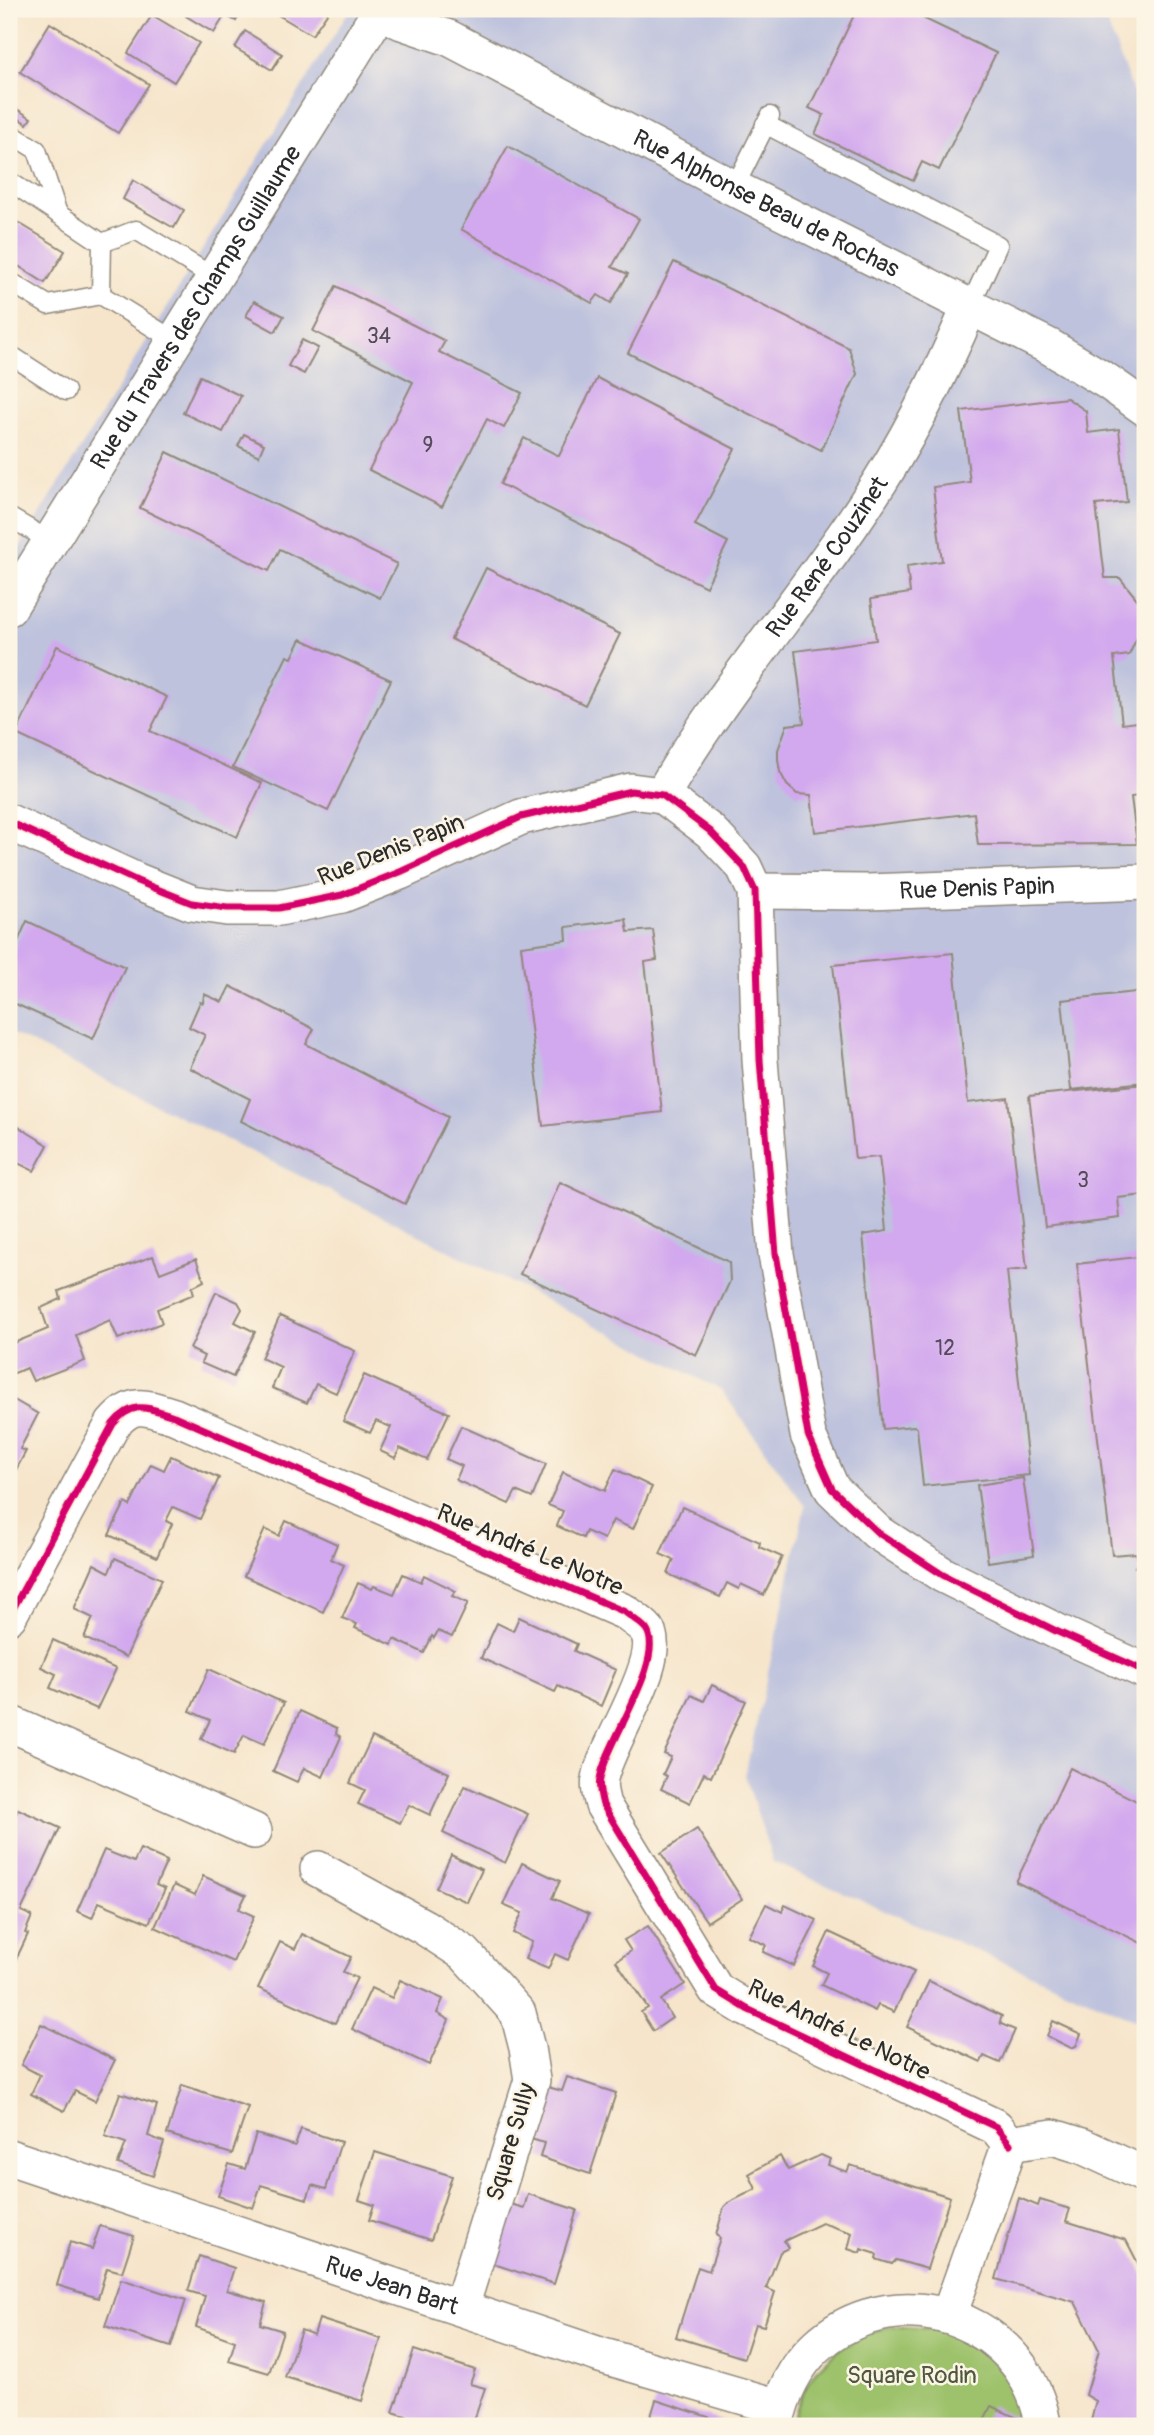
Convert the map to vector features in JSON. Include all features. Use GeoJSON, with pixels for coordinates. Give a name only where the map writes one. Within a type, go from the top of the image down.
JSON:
{"type":"FeatureCollection","features":[{"type":"Feature","properties":{"kind":"street","name":"Rue Alphonse Beau de Rochas"},"geometry":{"type":"LineString","coordinates":[[380,10],[402,22],[449,38],[734,188],[1050,347],[1145,408]]}},
{"type":"Feature","properties":{"kind":"street","name":"Rue du Travers des Champs Guillaume"},"geometry":{"type":"LineString","coordinates":[[9,608],[380,10]]}},
{"type":"Feature","properties":{"kind":"street","name":"Rue René Couzinet"},"geometry":{"type":"LineString","coordinates":[[662,795],[699,735],[867,502],[918,413],[970,306]]}},
{"type":"Feature","properties":{"kind":"street","name":"Rue Denis Papin"},"geometry":{"type":"LineString","coordinates":[[9,822],[137,881],[192,902],[227,908],[279,908],[342,895],[522,817],[631,791],[662,795]]}},
{"type":"Feature","properties":{"kind":"street"},"geometry":{"type":"LineString","coordinates":[[662,795],[710,831],[744,867],[755,891],[760,1060],[776,1254],[808,1435],[832,1489],[877,1532],[943,1575],[1058,1632],[1145,1671]]}},
{"type":"Feature","properties":{"kind":"street","name":"Rue Denis Papin"},"geometry":{"type":"LineString","coordinates":[[755,891],[867,892],[1145,882]]}},
{"type":"Feature","properties":{"kind":"street","name":"Rue André Le Notre"},"geometry":{"type":"LineString","coordinates":[[9,1616],[113,1424],[123,1412],[139,1406],[174,1416],[625,1612],[646,1629],[652,1646],[649,1666],[606,1755],[599,1782],[603,1805],[716,1990],[747,2009],[996,2127],[1010,2144]]}},
{"type":"Feature","properties":{"kind":"street"},"geometry":{"type":"LineString","coordinates":[[9,1723],[254,1831]]}},
{"type":"Feature","properties":{"kind":"street","name":"Square Sully"},"geometry":{"type":"LineString","coordinates":[[318,1869],[424,1927],[464,1953],[518,2013],[532,2080],[461,2307]]}},
{"type":"Feature","properties":{"kind":"street"},"geometry":{"type":"LineString","coordinates":[[949,2315],[1010,2144],[1053,2137],[1082,2146],[1145,2175]]}},
{"type":"Feature","properties":{"kind":"street","name":"Rue Jean Bart"},"geometry":{"type":"LineString","coordinates":[[9,2157],[600,2354],[777,2417]]}},
{"type":"Feature","properties":{"kind":"street"},"geometry":{"type":"LineString","coordinates":[[777,2417],[794,2374],[816,2347],[845,2325],[879,2313],[914,2309],[949,2315],[982,2330],[1009,2353],[1027,2378],[1042,2415],[1043,2426]]}},
{"type":"Feature","properties":{"kind":"lane"},"geometry":{"type":"LineString","coordinates":[[734,188],[768,119],[998,246],[970,306]]}},
{"type":"Feature","properties":{"kind":"lane"},"geometry":{"type":"LineString","coordinates":[[9,133],[37,150],[58,214]]}},
{"type":"Feature","properties":{"kind":"lane"},"geometry":{"type":"LineString","coordinates":[[9,181],[102,243]]}},
{"type":"Feature","properties":{"kind":"lane"},"geometry":{"type":"LineString","coordinates":[[102,243],[136,230],[215,278]]}},
{"type":"Feature","properties":{"kind":"lane"},"geometry":{"type":"LineString","coordinates":[[100,295],[102,243]]}},
{"type":"Feature","properties":{"kind":"lane"},"geometry":{"type":"LineString","coordinates":[[9,281],[48,305],[100,295],[175,341]]}},
{"type":"Feature","properties":{"kind":"lane"},"geometry":{"type":"LineString","coordinates":[[9,354],[66,391]]}},
{"type":"Feature","properties":{"kind":"lane"},"geometry":{"type":"LineString","coordinates":[[9,517],[50,541]]}},
{"type":"Feature","properties":{"kind":"shaded area"},"geometry":{"type":"Polygon","coordinates":[[[350,9],[1102,9],[1145,124],[1145,2024],[773,1862],[745,1775],[805,1506],[721,1390],[403,1227],[9,1032],[9,565],[350,9]]]}},
{"type":"Feature","properties":{"kind":"green space","name":"Square Rodin"},"geometry":{"type":"Polygon","coordinates":[[[890,2326],[951,2330],[1002,2364],[1031,2426],[792,2426],[805,2389],[825,2361],[854,2341],[890,2326]]]}},
{"type":"Feature","properties":{"kind":"building"},"geometry":{"type":"Polygon","coordinates":[[[189,9],[241,9],[236,21],[225,15],[214,33],[186,16],[189,9]]]}},
{"type":"Feature","properties":{"kind":"building"},"geometry":{"type":"Polygon","coordinates":[[[268,9],[330,9],[312,35],[268,9]]]}},
{"type":"Feature","properties":{"kind":"building"},"geometry":{"type":"Polygon","coordinates":[[[857,9],[904,9],[996,53],[939,170],[922,162],[913,181],[815,134],[824,115],[809,108],[857,9]]]}},
{"type":"Feature","properties":{"kind":"building"},"geometry":{"type":"Polygon","coordinates":[[[152,15],[199,43],[174,82],[128,53],[152,15]]]}},
{"type":"Feature","properties":{"kind":"building"},"geometry":{"type":"Polygon","coordinates":[[[50,23],[149,84],[118,133],[20,72],[50,23]]]}},
{"type":"Feature","properties":{"kind":"building"},"geometry":{"type":"Polygon","coordinates":[[[245,31],[282,54],[272,70],[235,48],[245,31]]]}},
{"type":"Feature","properties":{"kind":"building"},"geometry":{"type":"Polygon","coordinates":[[[9,104],[31,118],[27,124],[9,112],[9,104]]]}},
{"type":"Feature","properties":{"kind":"building"},"geometry":{"type":"Polygon","coordinates":[[[508,146],[639,219],[612,267],[628,274],[611,303],[598,295],[592,303],[461,229],[508,146]]]}},
{"type":"Feature","properties":{"kind":"building"},"geometry":{"type":"Polygon","coordinates":[[[133,180],[184,210],[174,228],[123,199],[133,180]]]}},
{"type":"Feature","properties":{"kind":"building"},"geometry":{"type":"Polygon","coordinates":[[[9,217],[65,251],[45,283],[9,260],[9,217]]]}},
{"type":"Feature","properties":{"kind":"building"},"geometry":{"type":"Polygon","coordinates":[[[674,262],[849,348],[857,374],[821,450],[628,353],[674,262]]]}},
{"type":"Feature","properties":{"kind":"building"},"geometry":{"type":"Polygon","coordinates":[[[336,286],[445,341],[439,352],[522,393],[504,428],[487,419],[442,507],[369,470],[413,382],[313,331],[336,286]]]}},
{"type":"Feature","properties":{"kind":"building"},"geometry":{"type":"Polygon","coordinates":[[[254,301],[284,316],[275,332],[246,316],[254,301]]]}},
{"type":"Feature","properties":{"kind":"building"},"geometry":{"type":"Polygon","coordinates":[[[302,340],[318,348],[304,374],[288,366],[302,340]]]}},
{"type":"Feature","properties":{"kind":"building"},"geometry":{"type":"Polygon","coordinates":[[[200,376],[241,396],[223,432],[183,413],[200,376]]]}},
{"type":"Feature","properties":{"kind":"building"},"geometry":{"type":"Polygon","coordinates":[[[597,378],[735,449],[695,525],[728,542],[706,587],[500,484],[524,438],[559,456],[597,378]]]}},
{"type":"Feature","properties":{"kind":"building"},"geometry":{"type":"Polygon","coordinates":[[[1067,398],[1086,411],[1088,433],[1119,429],[1127,502],[1096,505],[1105,578],[1120,578],[1137,599],[1141,612],[1140,631],[1129,655],[1114,657],[1122,724],[1145,721],[1145,795],[1131,797],[1137,844],[978,845],[974,813],[815,832],[811,795],[797,794],[787,785],[780,772],[778,760],[778,750],[787,725],[804,723],[795,651],[876,640],[871,599],[910,593],[907,566],[942,561],[933,487],[970,482],[961,411],[1067,398]]]}},
{"type":"Feature","properties":{"kind":"building"},"geometry":{"type":"Polygon","coordinates":[[[244,434],[264,444],[259,456],[238,446],[244,434]]]}},
{"type":"Feature","properties":{"kind":"building"},"geometry":{"type":"Polygon","coordinates":[[[167,452],[397,564],[380,598],[280,549],[269,571],[140,508],[167,452]]]}},
{"type":"Feature","properties":{"kind":"building"},"geometry":{"type":"Polygon","coordinates":[[[486,568],[620,634],[585,705],[451,639],[486,568]]]}},
{"type":"Feature","properties":{"kind":"building"},"geometry":{"type":"Polygon","coordinates":[[[301,639],[391,680],[328,811],[233,767],[287,656],[292,658],[301,639]]]}},
{"type":"Feature","properties":{"kind":"building"},"geometry":{"type":"Polygon","coordinates":[[[57,646],[167,697],[150,731],[262,783],[237,837],[16,734],[57,646]]]}},
{"type":"Feature","properties":{"kind":"building"},"geometry":{"type":"Polygon","coordinates":[[[626,919],[628,932],[653,930],[657,960],[645,962],[662,1112],[543,1126],[521,946],[567,940],[566,927],[626,919]]]}},
{"type":"Feature","properties":{"kind":"building"},"geometry":{"type":"Polygon","coordinates":[[[27,921],[125,967],[93,1039],[9,1001],[9,961],[27,921]]]}},
{"type":"Feature","properties":{"kind":"building"},"geometry":{"type":"Polygon","coordinates":[[[953,953],[968,1103],[1008,1098],[1027,1269],[1007,1271],[1029,1475],[923,1486],[917,1428],[883,1429],[863,1235],[887,1231],[882,1181],[879,1157],[855,1159],[833,965],[953,953]]]}},
{"type":"Feature","properties":{"kind":"building"},"geometry":{"type":"Polygon","coordinates":[[[230,986],[314,1029],[306,1044],[448,1117],[405,1204],[241,1121],[250,1099],[190,1068],[205,1035],[189,1027],[200,1002],[203,1003],[204,994],[222,1002],[230,986]]]}},
{"type":"Feature","properties":{"kind":"building"},"geometry":{"type":"Polygon","coordinates":[[[1145,991],[1145,1082],[1071,1090],[1062,1000],[1145,991]]]}},
{"type":"Feature","properties":{"kind":"building"},"geometry":{"type":"Polygon","coordinates":[[[1145,1084],[1145,1195],[1118,1198],[1120,1218],[1045,1227],[1029,1096],[1145,1084]]]}},
{"type":"Feature","properties":{"kind":"building"},"geometry":{"type":"Polygon","coordinates":[[[9,1121],[48,1145],[34,1171],[18,1163],[9,1179],[9,1121]]]}},
{"type":"Feature","properties":{"kind":"building"},"geometry":{"type":"Polygon","coordinates":[[[560,1182],[729,1262],[730,1281],[696,1355],[520,1274],[560,1182]]]}},
{"type":"Feature","properties":{"kind":"building"},"geometry":{"type":"Polygon","coordinates":[[[153,1256],[160,1273],[196,1259],[204,1281],[192,1287],[194,1294],[157,1309],[162,1323],[118,1339],[110,1320],[76,1335],[85,1361],[33,1381],[27,1368],[9,1375],[9,1345],[48,1329],[41,1308],[61,1299],[59,1291],[153,1256]]]}},
{"type":"Feature","properties":{"kind":"building"},"geometry":{"type":"Polygon","coordinates":[[[1145,1256],[1145,1570],[1135,1567],[1138,1560],[1136,1553],[1112,1555],[1077,1264],[1145,1256]]]}},
{"type":"Feature","properties":{"kind":"building"},"geometry":{"type":"Polygon","coordinates":[[[216,1292],[238,1302],[242,1309],[235,1322],[255,1332],[233,1377],[201,1363],[204,1356],[190,1349],[216,1292]]]}},
{"type":"Feature","properties":{"kind":"building"},"geometry":{"type":"Polygon","coordinates":[[[280,1316],[355,1351],[336,1393],[316,1384],[307,1403],[272,1388],[281,1367],[261,1358],[280,1316]]]}},
{"type":"Feature","properties":{"kind":"building"},"geometry":{"type":"Polygon","coordinates":[[[364,1375],[449,1413],[427,1460],[400,1448],[395,1458],[380,1451],[391,1427],[376,1421],[370,1433],[343,1421],[364,1375]]]}},
{"type":"Feature","properties":{"kind":"building"},"geometry":{"type":"Polygon","coordinates":[[[9,1397],[38,1414],[20,1449],[26,1451],[9,1483],[9,1397]]]}},
{"type":"Feature","properties":{"kind":"building"},"geometry":{"type":"Polygon","coordinates":[[[461,1426],[546,1464],[532,1498],[516,1491],[509,1504],[456,1480],[462,1466],[446,1459],[461,1426]]]}},
{"type":"Feature","properties":{"kind":"building"},"geometry":{"type":"Polygon","coordinates":[[[171,1456],[219,1478],[200,1519],[173,1507],[166,1521],[172,1524],[157,1557],[109,1535],[125,1503],[130,1506],[151,1464],[164,1470],[171,1456]]]}},
{"type":"Feature","properties":{"kind":"building"},"geometry":{"type":"Polygon","coordinates":[[[615,1469],[652,1487],[633,1529],[613,1520],[604,1539],[586,1531],[583,1538],[557,1526],[563,1511],[548,1505],[563,1472],[605,1491],[615,1469]]]}},
{"type":"Feature","properties":{"kind":"building"},"geometry":{"type":"Polygon","coordinates":[[[1023,1478],[1034,1555],[988,1562],[977,1485],[1023,1478]]]}},
{"type":"Feature","properties":{"kind":"building"},"geometry":{"type":"Polygon","coordinates":[[[682,1507],[760,1542],[759,1547],[782,1557],[764,1595],[741,1584],[739,1589],[727,1583],[720,1597],[668,1574],[674,1560],[660,1554],[682,1507]]]}},
{"type":"Feature","properties":{"kind":"building"},"geometry":{"type":"Polygon","coordinates":[[[286,1521],[337,1544],[331,1559],[344,1565],[323,1612],[244,1576],[265,1529],[279,1536],[286,1521]]]}},
{"type":"Feature","properties":{"kind":"building"},"geometry":{"type":"Polygon","coordinates":[[[115,1558],[162,1579],[126,1657],[84,1638],[93,1618],[74,1609],[94,1564],[109,1572],[115,1558]]]}},
{"type":"Feature","properties":{"kind":"building"},"geometry":{"type":"Polygon","coordinates":[[[403,1574],[421,1582],[424,1575],[456,1591],[452,1596],[468,1603],[452,1637],[438,1631],[434,1638],[432,1636],[424,1653],[394,1639],[392,1645],[355,1628],[357,1624],[342,1618],[358,1583],[394,1594],[403,1574]]]}},
{"type":"Feature","properties":{"kind":"building"},"geometry":{"type":"Polygon","coordinates":[[[519,1617],[577,1644],[574,1651],[616,1670],[601,1706],[558,1686],[555,1692],[481,1658],[497,1623],[513,1631],[519,1617]]]}},
{"type":"Feature","properties":{"kind":"building"},"geometry":{"type":"Polygon","coordinates":[[[53,1640],[116,1669],[97,1709],[50,1688],[56,1674],[41,1667],[53,1640]]]}},
{"type":"Feature","properties":{"kind":"building"},"geometry":{"type":"Polygon","coordinates":[[[209,1669],[284,1703],[264,1744],[244,1735],[234,1754],[201,1739],[210,1720],[190,1711],[209,1669]]]}},
{"type":"Feature","properties":{"kind":"building"},"geometry":{"type":"Polygon","coordinates":[[[712,1685],[746,1701],[711,1777],[704,1773],[690,1803],[661,1789],[667,1776],[663,1774],[671,1757],[664,1754],[691,1695],[704,1701],[712,1685]]]}},
{"type":"Feature","properties":{"kind":"building"},"geometry":{"type":"Polygon","coordinates":[[[300,1711],[337,1728],[336,1734],[341,1737],[323,1777],[304,1768],[297,1782],[273,1771],[300,1711]]]}},
{"type":"Feature","properties":{"kind":"building"},"geometry":{"type":"Polygon","coordinates":[[[372,1737],[449,1773],[430,1815],[409,1805],[400,1823],[358,1804],[365,1790],[350,1783],[372,1737]]]}},
{"type":"Feature","properties":{"kind":"building"},"geometry":{"type":"Polygon","coordinates":[[[1070,1768],[1145,1805],[1145,1945],[1016,1882],[1070,1768]]]}},
{"type":"Feature","properties":{"kind":"building"},"geometry":{"type":"Polygon","coordinates":[[[465,1786],[528,1814],[505,1863],[443,1833],[465,1786]]]}},
{"type":"Feature","properties":{"kind":"building"},"geometry":{"type":"Polygon","coordinates":[[[18,1809],[60,1828],[21,1911],[32,1916],[25,1933],[28,1934],[9,1974],[9,1829],[18,1809]]]}},
{"type":"Feature","properties":{"kind":"building"},"geometry":{"type":"Polygon","coordinates":[[[697,1829],[742,1899],[707,1922],[661,1853],[697,1829]]]}},
{"type":"Feature","properties":{"kind":"building"},"geometry":{"type":"Polygon","coordinates":[[[140,1849],[167,1861],[156,1885],[165,1889],[149,1923],[99,1902],[92,1918],[77,1911],[104,1850],[134,1862],[140,1849]]]}},
{"type":"Feature","properties":{"kind":"building"},"geometry":{"type":"Polygon","coordinates":[[[451,1855],[482,1870],[467,1902],[436,1888],[451,1855]]]}},
{"type":"Feature","properties":{"kind":"building"},"geometry":{"type":"Polygon","coordinates":[[[522,1863],[560,1881],[552,1898],[589,1914],[568,1960],[555,1954],[548,1969],[525,1959],[532,1942],[513,1933],[522,1913],[503,1905],[522,1863]]]}},
{"type":"Feature","properties":{"kind":"building"},"geometry":{"type":"Polygon","coordinates":[[[203,1876],[246,1895],[239,1909],[254,1916],[233,1962],[155,1927],[174,1885],[195,1895],[203,1876]]]}},
{"type":"Feature","properties":{"kind":"building"},"geometry":{"type":"Polygon","coordinates":[[[766,1904],[782,1912],[785,1905],[817,1920],[794,1966],[763,1952],[766,1945],[749,1937],[766,1904]]]}},
{"type":"Feature","properties":{"kind":"building"},"geometry":{"type":"Polygon","coordinates":[[[648,1926],[685,1984],[661,2000],[672,2018],[653,2031],[641,2012],[648,2008],[616,1961],[631,1951],[624,1940],[648,1926]]]}},
{"type":"Feature","properties":{"kind":"building"},"geometry":{"type":"Polygon","coordinates":[[[829,1932],[914,1972],[894,2012],[878,2005],[875,2011],[821,1985],[827,1973],[813,1966],[829,1932]]]}},
{"type":"Feature","properties":{"kind":"building"},"geometry":{"type":"Polygon","coordinates":[[[302,1934],[351,1957],[343,1972],[357,1978],[335,2023],[258,1988],[280,1942],[295,1949],[302,1934]]]}},
{"type":"Feature","properties":{"kind":"building"},"geometry":{"type":"Polygon","coordinates":[[[400,1980],[443,1999],[437,2013],[449,2020],[429,2065],[352,2029],[371,1988],[392,1998],[400,1980]]]}},
{"type":"Feature","properties":{"kind":"building"},"geometry":{"type":"Polygon","coordinates":[[[929,1981],[1002,2016],[1001,2024],[1015,2030],[1000,2063],[984,2056],[981,2062],[907,2027],[929,1981]]]}},
{"type":"Feature","properties":{"kind":"building"},"geometry":{"type":"Polygon","coordinates":[[[1053,2021],[1081,2034],[1076,2046],[1071,2048],[1047,2036],[1053,2021]]]}},
{"type":"Feature","properties":{"kind":"building"},"geometry":{"type":"Polygon","coordinates":[[[41,2024],[115,2060],[95,2101],[75,2091],[64,2111],[31,2094],[40,2075],[21,2065],[41,2024]]]}},
{"type":"Feature","properties":{"kind":"building"},"geometry":{"type":"Polygon","coordinates":[[[567,2077],[616,2093],[590,2174],[540,2157],[544,2143],[531,2139],[548,2087],[562,2091],[567,2077]]]}},
{"type":"Feature","properties":{"kind":"building"},"geometry":{"type":"Polygon","coordinates":[[[182,2085],[248,2107],[232,2154],[167,2134],[182,2085]]]}},
{"type":"Feature","properties":{"kind":"building"},"geometry":{"type":"Polygon","coordinates":[[[120,2093],[157,2105],[148,2136],[164,2142],[153,2176],[118,2164],[126,2143],[105,2136],[120,2093]]]}},
{"type":"Feature","properties":{"kind":"building"},"geometry":{"type":"Polygon","coordinates":[[[301,2129],[341,2142],[326,2189],[312,2185],[307,2199],[261,2185],[253,2208],[218,2196],[229,2164],[245,2169],[256,2134],[295,2146],[301,2129]]]}},
{"type":"Feature","properties":{"kind":"building"},"geometry":{"type":"Polygon","coordinates":[[[375,2152],[452,2176],[431,2240],[369,2220],[374,2205],[359,2200],[375,2152]]]}},
{"type":"Feature","properties":{"kind":"building"},"geometry":{"type":"Polygon","coordinates":[[[821,2155],[830,2159],[828,2165],[847,2172],[850,2165],[950,2197],[927,2269],[896,2260],[892,2264],[876,2259],[877,2255],[874,2253],[861,2249],[860,2253],[848,2249],[852,2233],[822,2223],[784,2241],[788,2248],[780,2252],[766,2288],[775,2292],[764,2326],[755,2324],[744,2358],[676,2337],[698,2267],[709,2271],[720,2238],[716,2235],[724,2207],[756,2189],[749,2174],[780,2156],[788,2170],[821,2155]]]}},
{"type":"Feature","properties":{"kind":"building"},"geometry":{"type":"Polygon","coordinates":[[[528,2194],[577,2210],[554,2284],[491,2263],[510,2204],[524,2208],[528,2194]]]}},
{"type":"Feature","properties":{"kind":"building"},"geometry":{"type":"Polygon","coordinates":[[[1019,2198],[1038,2206],[1040,2200],[1070,2209],[1066,2221],[1126,2240],[1145,2277],[1145,2426],[1087,2426],[1096,2401],[1086,2395],[1099,2350],[1075,2302],[996,2279],[1019,2198]]]}},
{"type":"Feature","properties":{"kind":"building"},"geometry":{"type":"Polygon","coordinates":[[[100,2226],[134,2236],[122,2272],[107,2268],[98,2298],[57,2285],[70,2242],[92,2249],[100,2226]]]}},
{"type":"Feature","properties":{"kind":"building"},"geometry":{"type":"Polygon","coordinates":[[[199,2256],[234,2268],[227,2290],[266,2302],[260,2324],[283,2331],[269,2373],[229,2361],[235,2341],[196,2327],[205,2296],[188,2291],[199,2256]]]}},
{"type":"Feature","properties":{"kind":"building"},"geometry":{"type":"Polygon","coordinates":[[[121,2279],[186,2300],[171,2347],[105,2326],[121,2279]]]}},
{"type":"Feature","properties":{"kind":"building"},"geometry":{"type":"Polygon","coordinates":[[[319,2319],[381,2339],[362,2401],[285,2377],[301,2330],[314,2335],[319,2319]]]}},
{"type":"Feature","properties":{"kind":"building"},"geometry":{"type":"Polygon","coordinates":[[[414,2350],[475,2370],[470,2384],[485,2388],[472,2426],[438,2426],[393,2412],[414,2350]]]}},
{"type":"Feature","properties":{"kind":"building"},"geometry":{"type":"Polygon","coordinates":[[[656,2400],[724,2422],[722,2426],[648,2426],[656,2400]]]}},
{"type":"Feature","properties":{"kind":"building"},"geometry":{"type":"Polygon","coordinates":[[[991,2406],[1024,2421],[1021,2426],[981,2426],[991,2406]]]}},
{"type":"Feature","properties":{"kind":"cycle path"},"geometry":{"type":"LineString","coordinates":[[9,822],[137,881],[192,903],[227,908],[279,908],[342,895],[521,817],[631,791],[662,795],[710,831],[744,867],[755,891],[760,1060],[776,1254],[808,1435],[832,1489],[877,1532],[943,1575],[1058,1632],[1145,1671]]}},
{"type":"Feature","properties":{"kind":"cycle path"},"geometry":{"type":"LineString","coordinates":[[9,1616],[113,1424],[134,1408],[156,1410],[174,1416],[625,1612],[646,1629],[650,1642],[649,1660],[605,1763],[599,1782],[601,1799],[716,1990],[747,2009],[996,2127],[1010,2144]]}}]}
